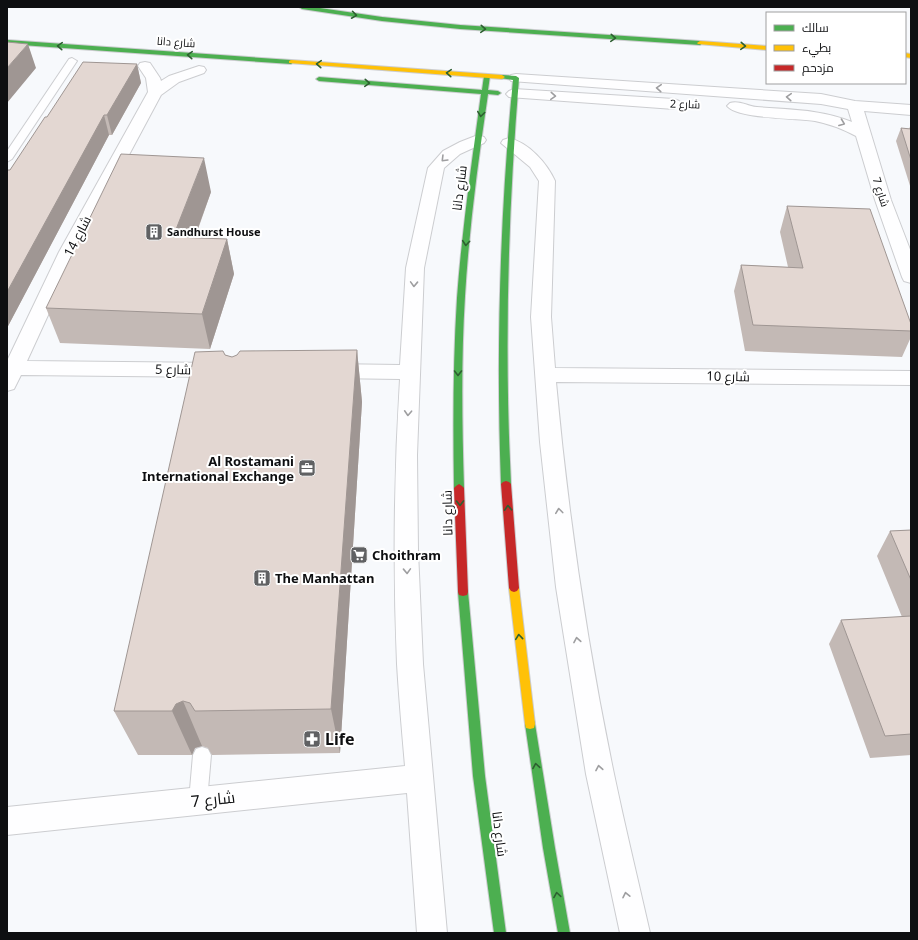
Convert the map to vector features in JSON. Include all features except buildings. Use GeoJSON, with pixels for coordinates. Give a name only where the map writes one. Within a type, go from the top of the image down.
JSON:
{"type":"FeatureCollection","features":[{"type":"Feature","properties":{"kind":"main road"},"geometry":{"type":"LineString","coordinates":[[302,7],[382,19],[460,27],[766,48]]}},
{"type":"Feature","properties":{"kind":"main road","name":"شارع دانا"},"geometry":{"type":"LineString","coordinates":[[7,42],[516,78]]}},
{"type":"Feature","properties":{"kind":"main road"},"geometry":{"type":"LineString","coordinates":[[176,68],[203,70]]}},
{"type":"Feature","properties":{"kind":"main road","name":"شارع دانا"},"geometry":{"type":"LineString","coordinates":[[487,76],[467,235],[461,305],[458,367],[460,540],[467,648],[479,775],[500,933]]}},
{"type":"Feature","properties":{"kind":"main road"},"geometry":{"type":"LineString","coordinates":[[310,78],[514,94]]}},
{"type":"Feature","properties":{"kind":"main road"},"geometry":{"type":"LineString","coordinates":[[516,78],[509,143],[504,235],[502,333],[504,441],[509,532],[519,638],[536,764],[564,933]]}},
{"type":"Feature","properties":{"kind":"street"},"geometry":{"type":"LineString","coordinates":[[146,66],[153,78],[155,92]]}},
{"type":"Feature","properties":{"kind":"street","name":"شارع 14"},"geometry":{"type":"LineString","coordinates":[[9,373],[68,252],[112,183],[155,92],[174,79],[203,70]]}},
{"type":"Feature","properties":{"kind":"street","name":"شارع 2"},"geometry":{"type":"LineString","coordinates":[[516,78],[821,99],[855,106],[911,110]]}},
{"type":"Feature","properties":{"kind":"street","name":"شارع 2"},"geometry":{"type":"LineString","coordinates":[[514,94],[693,105],[824,109],[855,106]]}},
{"type":"Feature","properties":{"kind":"street"},"geometry":{"type":"LineString","coordinates":[[735,106],[749,111],[816,116],[839,122],[864,134]]}},
{"type":"Feature","properties":{"kind":"street","name":"شارع 7"},"geometry":{"type":"LineString","coordinates":[[855,106],[884,200],[911,277]]}},
{"type":"Feature","properties":{"kind":"street"},"geometry":{"type":"LineString","coordinates":[[432,933],[410,664],[406,551],[406,455],[415,268],[436,168],[442,159],[451,152],[478,140]]}},
{"type":"Feature","properties":{"kind":"street"},"geometry":{"type":"LineString","coordinates":[[509,143],[537,164],[544,172],[547,182],[541,317],[551,442],[568,587],[600,774],[635,933]]}},
{"type":"Feature","properties":{"kind":"street","name":"شارع 5"},"geometry":{"type":"LineString","coordinates":[[9,373],[238,370]]}},
{"type":"Feature","properties":{"kind":"street"},"geometry":{"type":"LineString","coordinates":[[309,371],[411,372]]}},
{"type":"Feature","properties":{"kind":"street","name":"شارع 10"},"geometry":{"type":"LineString","coordinates":[[545,375],[911,378]]}},
{"type":"Feature","properties":{"kind":"street","name":"شارع 7"},"geometry":{"type":"LineString","coordinates":[[7,821],[419,778]]}},
{"type":"Feature","properties":{"kind":"lane"},"geometry":{"type":"LineString","coordinates":[[7,159],[72,61]]}},
{"type":"Feature","properties":{"kind":"lane"},"geometry":{"type":"LineString","coordinates":[[198,801],[202,755]]}},
{"type":"Feature","properties":{"kind":"traffic: fast"},"geometry":{"type":"LineString","coordinates":[[302,7],[382,19],[460,27],[700,43]]}},
{"type":"Feature","properties":{"kind":"traffic: fast"},"geometry":{"type":"LineString","coordinates":[[7,42],[291,62]]}},
{"type":"Feature","properties":{"kind":"traffic: fast"},"geometry":{"type":"LineString","coordinates":[[459,488],[458,380],[461,298],[470,198],[487,76]]}},
{"type":"Feature","properties":{"kind":"traffic: fast"},"geometry":{"type":"LineString","coordinates":[[502,77],[516,78],[508,179],[503,281],[502,382],[506,484]]}},
{"type":"Feature","properties":{"kind":"traffic: fast"},"geometry":{"type":"LineString","coordinates":[[319,79],[498,93]]}},
{"type":"Feature","properties":{"kind":"traffic: fast"},"geometry":{"type":"LineString","coordinates":[[463,592],[479,776],[500,933]]}},
{"type":"Feature","properties":{"kind":"traffic: fast"},"geometry":{"type":"LineString","coordinates":[[530,724],[564,933]]}},
{"type":"Feature","properties":{"kind":"traffic: slow"},"geometry":{"type":"LineString","coordinates":[[700,43],[766,48]]}},
{"type":"Feature","properties":{"kind":"traffic: slow"},"geometry":{"type":"LineString","coordinates":[[906,55],[911,56]]}},
{"type":"Feature","properties":{"kind":"traffic: slow"},"geometry":{"type":"LineString","coordinates":[[291,62],[502,77]]}},
{"type":"Feature","properties":{"kind":"traffic: slow"},"geometry":{"type":"LineString","coordinates":[[514,588],[530,724]]}},
{"type":"Feature","properties":{"kind":"traffic: jam"},"geometry":{"type":"LineString","coordinates":[[506,484],[514,588]]}},
{"type":"Feature","properties":{"kind":"traffic: jam"},"geometry":{"type":"LineString","coordinates":[[459,488],[463,592]]}},
{"type":"Feature","properties":{"kind":"place","name":"Sandhurst House"},"geometry":{"type":"Point","coordinates":[154,232]}},
{"type":"Feature","properties":{"kind":"place","name":"Al Rostamani International Exchange"},"geometry":{"type":"Point","coordinates":[307,468]}},
{"type":"Feature","properties":{"kind":"place","name":"Choithram"},"geometry":{"type":"Point","coordinates":[359,555]}},
{"type":"Feature","properties":{"kind":"place","name":"The Manhattan"},"geometry":{"type":"Point","coordinates":[262,578]}},
{"type":"Feature","properties":{"kind":"place","name":"Life"},"geometry":{"type":"Point","coordinates":[312,739]}}]}
